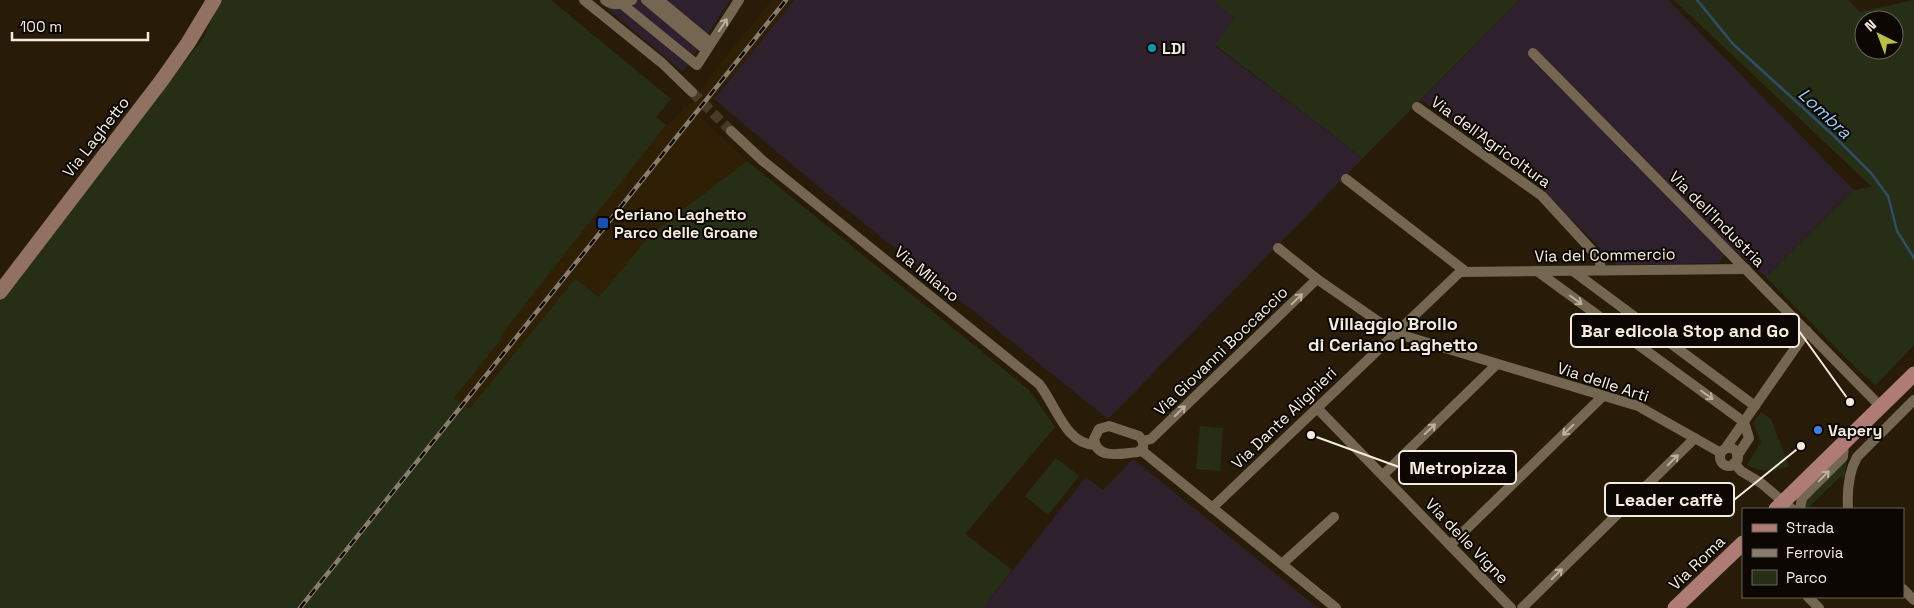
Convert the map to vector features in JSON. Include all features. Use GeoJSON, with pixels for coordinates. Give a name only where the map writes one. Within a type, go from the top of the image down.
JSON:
{"type":"FeatureCollection","features":[{"type":"Feature","properties":{"kind":"main road"},"geometry":{"type":"LineString","coordinates":[[1783,507],[1844,441],[1914,374]]}},
{"type":"Feature","properties":{"kind":"main road","name":"Via Roma"},"geometry":{"type":"LineString","coordinates":[[1682,606],[1742,544]]}},
{"type":"Feature","properties":{"kind":"street","name":"Via Laghetto"},"geometry":{"type":"LineString","coordinates":[[0,292],[162,80],[192,37],[214,0]]}},
{"type":"Feature","properties":{"kind":"street"},"geometry":{"type":"LineString","coordinates":[[584,0],[662,63],[692,92]]}},
{"type":"Feature","properties":{"kind":"street"},"geometry":{"type":"LineString","coordinates":[[606,0],[610,4],[627,2],[697,66],[739,0]]}},
{"type":"Feature","properties":{"kind":"street"},"geometry":{"type":"LineString","coordinates":[[646,0],[709,46]]}},
{"type":"Feature","properties":{"kind":"street"},"geometry":{"type":"LineString","coordinates":[[659,0],[709,46]]}},
{"type":"Feature","properties":{"kind":"street","name":"Via dell'Industria"},"geometry":{"type":"LineString","coordinates":[[1533,53],[1880,406]]}},
{"type":"Feature","properties":{"kind":"street","name":"Via dell'Agricoltura"},"geometry":{"type":"LineString","coordinates":[[1417,106],[1542,196],[1597,256],[1601,270]]}},
{"type":"Feature","properties":{"kind":"street","name":"Via Milano"},"geometry":{"type":"LineString","coordinates":[[731,131],[763,161],[1039,384],[1072,436],[1079,442],[1095,445],[1098,450],[1108,454],[1138,452],[1142,446]]}},
{"type":"Feature","properties":{"kind":"street"},"geometry":{"type":"LineString","coordinates":[[1346,179],[1464,271]]}},
{"type":"Feature","properties":{"kind":"street","name":"Via delle Arti"},"geometry":{"type":"LineString","coordinates":[[1278,248],[1318,279],[1395,333],[1638,406],[1695,438],[1723,451],[1720,459],[1724,464],[1729,465],[1736,459]]}},
{"type":"Feature","properties":{"kind":"street","name":"Via del Commercio"},"geometry":{"type":"LineString","coordinates":[[1464,271],[1746,268]]}},
{"type":"Feature","properties":{"kind":"street","name":"Via Dante Alighieri"},"geometry":{"type":"LineString","coordinates":[[1212,508],[1455,275],[1464,271]]}},
{"type":"Feature","properties":{"kind":"street"},"geometry":{"type":"LineString","coordinates":[[1537,271],[1744,422],[1749,438],[1736,459],[1741,471],[1761,483],[1783,507]]}},
{"type":"Feature","properties":{"kind":"street"},"geometry":{"type":"LineString","coordinates":[[1573,271],[1755,406]]}},
{"type":"Feature","properties":{"kind":"street","name":"Via Giovanni Boccaccio"},"geometry":{"type":"LineString","coordinates":[[1142,446],[1318,279]]}},
{"type":"Feature","properties":{"kind":"street"},"geometry":{"type":"LineString","coordinates":[[1723,451],[1807,331]]}},
{"type":"Feature","properties":{"kind":"street"},"geometry":{"type":"LineString","coordinates":[[1383,475],[1497,364]]}},
{"type":"Feature","properties":{"kind":"street"},"geometry":{"type":"LineString","coordinates":[[1450,545],[1603,396]]}},
{"type":"Feature","properties":{"kind":"street"},"geometry":{"type":"LineString","coordinates":[[1848,508],[1847,496],[1852,468],[1857,457],[1914,400]]}},
{"type":"Feature","properties":{"kind":"street","name":"Via delle Vigne"},"geometry":{"type":"LineString","coordinates":[[1317,408],[1511,608]]}},
{"type":"Feature","properties":{"kind":"street"},"geometry":{"type":"LineString","coordinates":[[1095,445],[1096,434],[1099,429],[1109,426],[1139,436],[1142,446],[1212,508],[1336,608]]}},
{"type":"Feature","properties":{"kind":"street"},"geometry":{"type":"LineString","coordinates":[[1522,608],[1695,438]]}},
{"type":"Feature","properties":{"kind":"street"},"geometry":{"type":"LineString","coordinates":[[1800,508],[1802,498],[1843,457],[1844,441]]}},
{"type":"Feature","properties":{"kind":"street"},"geometry":{"type":"LineString","coordinates":[[1282,564],[1334,517]]}},
{"type":"Feature","properties":{"kind":"street"},"geometry":{"type":"LineString","coordinates":[[1729,556],[1742,550]]}},
{"type":"Feature","properties":{"kind":"street"},"geometry":{"type":"LineString","coordinates":[[1904,590],[1914,600]]}},
{"type":"Feature","properties":{"kind":"shaded area"},"geometry":{"type":"Polygon","coordinates":[[[597,0],[730,0],[683,72],[597,0]]]}},
{"type":"Feature","properties":{"kind":"shaded area"},"geometry":{"type":"Polygon","coordinates":[[[772,0],[794,0],[700,116],[747,161],[653,232],[599,297],[575,279],[309,608],[285,608],[501,338],[499,336],[636,162],[666,125],[671,123],[685,106],[688,108],[723,60],[772,0]]]}},
{"type":"Feature","properties":{"kind":"shaded area"},"geometry":{"type":"Polygon","coordinates":[[[794,0],[1212,0],[1236,18],[1215,46],[1363,158],[1108,419],[831,197],[714,99],[794,0]]]}},
{"type":"Feature","properties":{"kind":"shaded area"},"geometry":{"type":"Polygon","coordinates":[[[1519,0],[1668,0],[1854,190],[1766,277],[1731,247],[1719,263],[1617,265],[1545,193],[1544,188],[1421,100],[1519,0]]]}},
{"type":"Feature","properties":{"kind":"shaded area"},"geometry":{"type":"Polygon","coordinates":[[[1133,459],[1318,608],[983,608],[1086,477],[1103,490],[1133,459]]]}},
{"type":"Feature","properties":{"kind":"green space"},"geometry":{"type":"Polygon","coordinates":[[[219,0],[551,0],[671,99],[656,117],[666,125],[500,336],[502,338],[454,398],[469,409],[575,279],[599,297],[653,232],[747,161],[1029,390],[1055,427],[965,534],[1012,570],[983,608],[0,608],[0,300],[204,37],[219,0]]]}},
{"type":"Feature","properties":{"kind":"green space"},"geometry":{"type":"Polygon","coordinates":[[[1212,0],[1519,0],[1363,158],[1215,45],[1235,18],[1212,0]]]}},
{"type":"Feature","properties":{"kind":"green space"},"geometry":{"type":"Polygon","coordinates":[[[1674,0],[1848,0],[1858,10],[1854,10],[1854,60],[1904,60],[1904,10],[1869,10],[1914,0],[1914,345],[1876,385],[1858,370],[1766,277],[1854,190],[1872,187],[1674,0]]]}},
{"type":"Feature","properties":{"kind":"green space"},"geometry":{"type":"Polygon","coordinates":[[[1761,412],[1771,419],[1789,466],[1768,471],[1747,465],[1761,442],[1753,423],[1761,412]]]}},
{"type":"Feature","properties":{"kind":"green space"},"geometry":{"type":"Polygon","coordinates":[[[1200,426],[1223,428],[1220,471],[1196,469],[1200,426]]]}},
{"type":"Feature","properties":{"kind":"green space"},"geometry":{"type":"Polygon","coordinates":[[[1847,457],[1844,478],[1840,477],[1808,508],[1804,508],[1816,487],[1847,457]]]}},
{"type":"Feature","properties":{"kind":"green space"},"geometry":{"type":"Polygon","coordinates":[[[1056,458],[1079,476],[1048,515],[1025,496],[1056,458]]]}},
{"type":"Feature","properties":{"kind":"waterway","name":"Lombra"},"geometry":{"type":"LineString","coordinates":[[1697,0],[1733,44],[1834,136],[1871,173],[1888,196],[1897,231],[1914,258]]}},
{"type":"Feature","properties":{"kind":"tunnel"},"geometry":{"type":"LineString","coordinates":[[692,92],[731,131]]}},
{"type":"Feature","properties":{"kind":"railway"},"geometry":{"type":"LineString","coordinates":[[300,608],[786,0]]}},
{"type":"Feature","properties":{"kind":"place","name":"LDI"},"geometry":{"type":"Point","coordinates":[1152,48]}},
{"type":"Feature","properties":{"kind":"place","name":"Ceriano Laghetto Parco delle Groane"},"geometry":{"type":"Point","coordinates":[603,223]}},
{"type":"Feature","properties":{"kind":"place","name":"Bar edicola Stop and Go"},"geometry":{"type":"Point","coordinates":[1850,402]}},
{"type":"Feature","properties":{"kind":"place","name":"Vapery"},"geometry":{"type":"Point","coordinates":[1818,430]}},
{"type":"Feature","properties":{"kind":"place","name":"Metropizza"},"geometry":{"type":"Point","coordinates":[1311,435]}},
{"type":"Feature","properties":{"kind":"place","name":"Leader caffè"},"geometry":{"type":"Point","coordinates":[1801,446]}},
{"type":"Feature","properties":{"kind":"district","name":"Villaggio Brollo di Ceriano Laghetto"},"geometry":{"type":"Point","coordinates":[1393,333]}}]}
